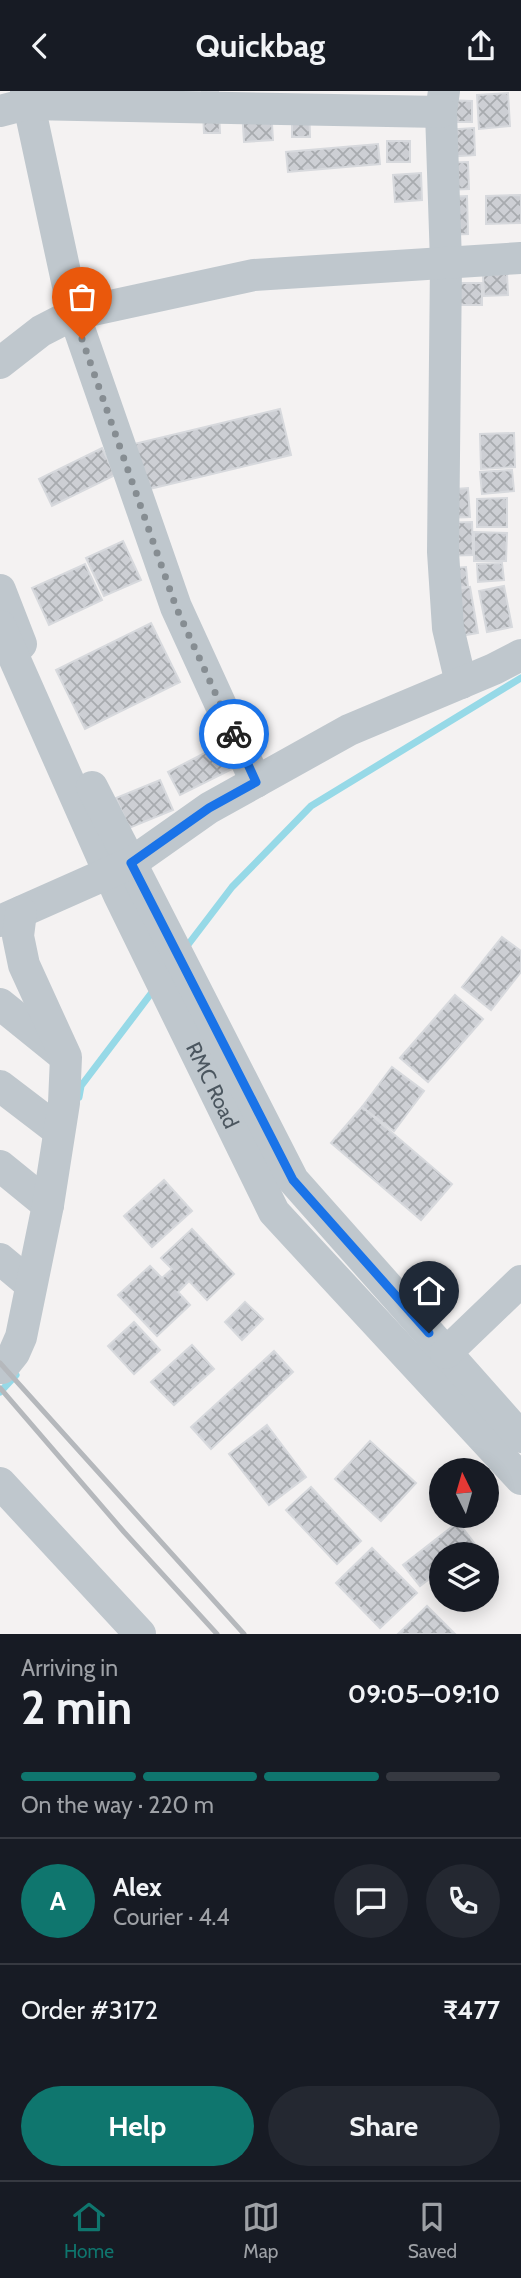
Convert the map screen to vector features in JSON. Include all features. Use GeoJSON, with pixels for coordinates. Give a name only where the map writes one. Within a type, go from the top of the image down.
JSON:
{"type":"FeatureCollection","features":[{"type":"Feature","properties":{"kind":"street"},"geometry":{"type":"LineString","coordinates":[[256,782],[176,607],[74,314],[18,102],[442,101],[446,262],[443,552],[448,628],[461,683]]}},
{"type":"Feature","properties":{"kind":"street"},"geometry":{"type":"LineString","coordinates":[[0,363],[41,331],[74,314],[254,275],[521,258]]}},
{"type":"Feature","properties":{"kind":"street","name":"RMC Road"},"geometry":{"type":"LineString","coordinates":[[0,590],[34,676],[121,869]]}},
{"type":"Feature","properties":{"kind":"street","name":"RMC Road"},"geometry":{"type":"LineString","coordinates":[[0,626],[177,983],[293,1180],[521,1437]]}},
{"type":"Feature","properties":{"kind":"street"},"geometry":{"type":"LineString","coordinates":[[2,1368],[21,1337],[48,1205],[66,1057],[24,965],[11,916],[121,869],[209,808],[349,730],[521,655]]}},
{"type":"Feature","properties":{"kind":"street","name":"RMC Road"},"geometry":{"type":"LineString","coordinates":[[177,983],[274,1212],[521,1479]]}},
{"type":"Feature","properties":{"kind":"street"},"geometry":{"type":"LineString","coordinates":[[0,1004],[66,1057]]}},
{"type":"Feature","properties":{"kind":"street"},"geometry":{"type":"LineString","coordinates":[[0,1086],[59,1131]]}},
{"type":"Feature","properties":{"kind":"street"},"geometry":{"type":"LineString","coordinates":[[0,1166],[48,1205]]}},
{"type":"Feature","properties":{"kind":"street"},"geometry":{"type":"LineString","coordinates":[[0,1259],[30,1284]]}},
{"type":"Feature","properties":{"kind":"street"},"geometry":{"type":"LineString","coordinates":[[446,1353],[521,1281]]}},
{"type":"Feature","properties":{"kind":"street"},"geometry":{"type":"LineString","coordinates":[[0,1483],[139,1634]]}},
{"type":"Feature","properties":{"kind":"building"},"geometry":{"type":"Polygon","coordinates":[[[202,91],[218,91],[220,133],[204,133],[202,91]]]}},
{"type":"Feature","properties":{"kind":"building"},"geometry":{"type":"Polygon","coordinates":[[[508,93],[510,126],[479,129],[477,95],[508,93]]]}},
{"type":"Feature","properties":{"kind":"building"},"geometry":{"type":"Polygon","coordinates":[[[443,100],[472,101],[472,122],[443,122],[443,100]]]}},
{"type":"Feature","properties":{"kind":"building"},"geometry":{"type":"Polygon","coordinates":[[[309,102],[310,137],[292,137],[292,103],[309,102]]]}},
{"type":"Feature","properties":{"kind":"building"},"geometry":{"type":"Polygon","coordinates":[[[271,107],[273,140],[244,142],[242,109],[271,107]]]}},
{"type":"Feature","properties":{"kind":"building"},"geometry":{"type":"Polygon","coordinates":[[[474,128],[475,155],[445,157],[444,130],[474,128]]]}},
{"type":"Feature","properties":{"kind":"building"},"geometry":{"type":"Polygon","coordinates":[[[387,141],[410,141],[410,162],[387,162],[387,141]]]}},
{"type":"Feature","properties":{"kind":"building"},"geometry":{"type":"Polygon","coordinates":[[[378,144],[380,164],[288,172],[286,152],[378,144]]]}},
{"type":"Feature","properties":{"kind":"building"},"geometry":{"type":"Polygon","coordinates":[[[468,162],[469,189],[443,190],[442,163],[468,162]]]}},
{"type":"Feature","properties":{"kind":"building"},"geometry":{"type":"Polygon","coordinates":[[[421,173],[422,200],[395,202],[393,175],[421,173]]]}},
{"type":"Feature","properties":{"kind":"building"},"geometry":{"type":"Polygon","coordinates":[[[521,195],[521,223],[486,224],[486,196],[521,195]]]}},
{"type":"Feature","properties":{"kind":"building"},"geometry":{"type":"Polygon","coordinates":[[[467,196],[468,234],[444,235],[443,197],[467,196]]]}},
{"type":"Feature","properties":{"kind":"building"},"geometry":{"type":"Polygon","coordinates":[[[506,252],[508,295],[484,296],[482,254],[506,252]]]}},
{"type":"Feature","properties":{"kind":"building"},"geometry":{"type":"Polygon","coordinates":[[[447,283],[482,283],[482,305],[447,305],[447,283]]]}},
{"type":"Feature","properties":{"kind":"building"},"geometry":{"type":"Polygon","coordinates":[[[280,409],[291,455],[137,492],[126,446],[280,409]]]}},
{"type":"Feature","properties":{"kind":"building"},"geometry":{"type":"Polygon","coordinates":[[[514,433],[515,467],[481,469],[480,434],[514,433]]]}},
{"type":"Feature","properties":{"kind":"building"},"geometry":{"type":"Polygon","coordinates":[[[102,448],[115,475],[52,506],[39,479],[102,448]]]}},
{"type":"Feature","properties":{"kind":"building"},"geometry":{"type":"Polygon","coordinates":[[[512,470],[514,491],[482,494],[480,472],[512,470]]]}},
{"type":"Feature","properties":{"kind":"building"},"geometry":{"type":"Polygon","coordinates":[[[468,488],[470,517],[444,518],[442,490],[468,488]]]}},
{"type":"Feature","properties":{"kind":"building"},"geometry":{"type":"Polygon","coordinates":[[[507,498],[507,527],[477,527],[477,499],[507,498]]]}},
{"type":"Feature","properties":{"kind":"building"},"geometry":{"type":"Polygon","coordinates":[[[472,522],[473,555],[441,556],[440,523],[472,522]]]}},
{"type":"Feature","properties":{"kind":"building"},"geometry":{"type":"Polygon","coordinates":[[[474,532],[507,533],[506,561],[474,561],[474,532]]]}},
{"type":"Feature","properties":{"kind":"building"},"geometry":{"type":"Polygon","coordinates":[[[123,541],[141,580],[104,596],[86,558],[123,541]]]}},
{"type":"Feature","properties":{"kind":"building"},"geometry":{"type":"Polygon","coordinates":[[[502,563],[504,580],[478,582],[477,564],[502,563]]]}},
{"type":"Feature","properties":{"kind":"building"},"geometry":{"type":"Polygon","coordinates":[[[85,564],[102,600],[49,625],[32,588],[85,564]]]}},
{"type":"Feature","properties":{"kind":"building"},"geometry":{"type":"Polygon","coordinates":[[[466,567],[468,587],[444,588],[443,569],[466,567]]]}},
{"type":"Feature","properties":{"kind":"building"},"geometry":{"type":"Polygon","coordinates":[[[504,586],[512,627],[487,632],[479,591],[504,586]]]}},
{"type":"Feature","properties":{"kind":"building"},"geometry":{"type":"Polygon","coordinates":[[[470,587],[478,633],[449,638],[442,591],[470,587]]]}},
{"type":"Feature","properties":{"kind":"building"},"geometry":{"type":"Polygon","coordinates":[[[151,623],[180,682],[85,729],[56,670],[151,623]]]}},
{"type":"Feature","properties":{"kind":"building"},"geometry":{"type":"Polygon","coordinates":[[[222,744],[234,768],[180,795],[168,772],[222,744]]]}},
{"type":"Feature","properties":{"kind":"building"},"geometry":{"type":"Polygon","coordinates":[[[160,780],[173,810],[129,828],[116,798],[160,780]]]}},
{"type":"Feature","properties":{"kind":"building"},"geometry":{"type":"Polygon","coordinates":[[[502,937],[521,951],[521,972],[491,1010],[462,987],[502,937]]]}},
{"type":"Feature","properties":{"kind":"building"},"geometry":{"type":"Polygon","coordinates":[[[455,995],[483,1019],[428,1082],[400,1058],[455,995]]]}},
{"type":"Feature","properties":{"kind":"building"},"geometry":{"type":"Polygon","coordinates":[[[392,1067],[424,1091],[394,1131],[362,1107],[392,1067]]]}},
{"type":"Feature","properties":{"kind":"building"},"geometry":{"type":"Polygon","coordinates":[[[362,1107],[452,1184],[421,1220],[331,1143],[362,1107]]]}},
{"type":"Feature","properties":{"kind":"building"},"geometry":{"type":"Polygon","coordinates":[[[164,1180],[192,1211],[152,1247],[124,1216],[164,1180]]]}},
{"type":"Feature","properties":{"kind":"building"},"geometry":{"type":"Polygon","coordinates":[[[192,1229],[234,1274],[207,1300],[189,1281],[178,1292],[190,1305],[157,1336],[118,1295],[150,1266],[162,1278],[172,1269],[161,1258],[192,1229]]]}},
{"type":"Feature","properties":{"kind":"building"},"geometry":{"type":"Polygon","coordinates":[[[245,1302],[263,1319],[242,1340],[225,1322],[245,1302]]]}},
{"type":"Feature","properties":{"kind":"building"},"geometry":{"type":"Polygon","coordinates":[[[134,1322],[160,1350],[134,1374],[108,1346],[134,1322]]]}},
{"type":"Feature","properties":{"kind":"building"},"geometry":{"type":"Polygon","coordinates":[[[192,1345],[214,1369],[174,1405],[151,1382],[192,1345]]]}},
{"type":"Feature","properties":{"kind":"building"},"geometry":{"type":"Polygon","coordinates":[[[274,1351],[293,1372],[211,1449],[191,1427],[274,1351]]]}},
{"type":"Feature","properties":{"kind":"building"},"geometry":{"type":"Polygon","coordinates":[[[267,1425],[306,1477],[269,1505],[229,1454],[267,1425]]]}},
{"type":"Feature","properties":{"kind":"building"},"geometry":{"type":"Polygon","coordinates":[[[370,1441],[416,1483],[381,1521],[335,1479],[370,1441]]]}},
{"type":"Feature","properties":{"kind":"building"},"geometry":{"type":"Polygon","coordinates":[[[311,1487],[361,1541],[337,1564],[286,1510],[311,1487]]]}},
{"type":"Feature","properties":{"kind":"building"},"geometry":{"type":"Polygon","coordinates":[[[450,1528],[463,1528],[473,1542],[432,1542],[450,1528]]]}},
{"type":"Feature","properties":{"kind":"building"},"geometry":{"type":"Polygon","coordinates":[[[429,1545],[429,1579],[420,1586],[403,1565],[429,1545]]]}},
{"type":"Feature","properties":{"kind":"building"},"geometry":{"type":"Polygon","coordinates":[[[372,1548],[417,1593],[380,1628],[336,1583],[372,1548]]]}},
{"type":"Feature","properties":{"kind":"building"},"geometry":{"type":"Polygon","coordinates":[[[427,1606],[429,1612],[433,1612],[455,1634],[398,1634],[427,1606]]]}},
{"type":"Feature","properties":{"kind":"waterway"},"geometry":{"type":"LineString","coordinates":[[184,950],[232,887],[311,806],[521,678]]}},
{"type":"Feature","properties":{"kind":"waterway"},"geometry":{"type":"LineString","coordinates":[[79,1097],[81,1086],[156,987]]}},
{"type":"Feature","properties":{"kind":"waterway"},"geometry":{"type":"LineString","coordinates":[[0,1392],[16,1375]]}},
{"type":"Feature","properties":{"kind":"railway"},"geometry":{"type":"LineString","coordinates":[[0,1363],[244,1634]]}},
{"type":"Feature","properties":{"kind":"railway"},"geometry":{"type":"LineString","coordinates":[[0,1388],[124,1532],[217,1634]]}},
{"type":"Feature","properties":{"kind":"way so far"},"geometry":{"type":"LineString","coordinates":[[82,339],[176,607],[234,734]]}},
{"type":"Feature","properties":{"kind":"route"},"geometry":{"type":"LineString","coordinates":[[234,734],[256,782],[209,808],[131,863],[293,1180],[429,1333]]}}]}
